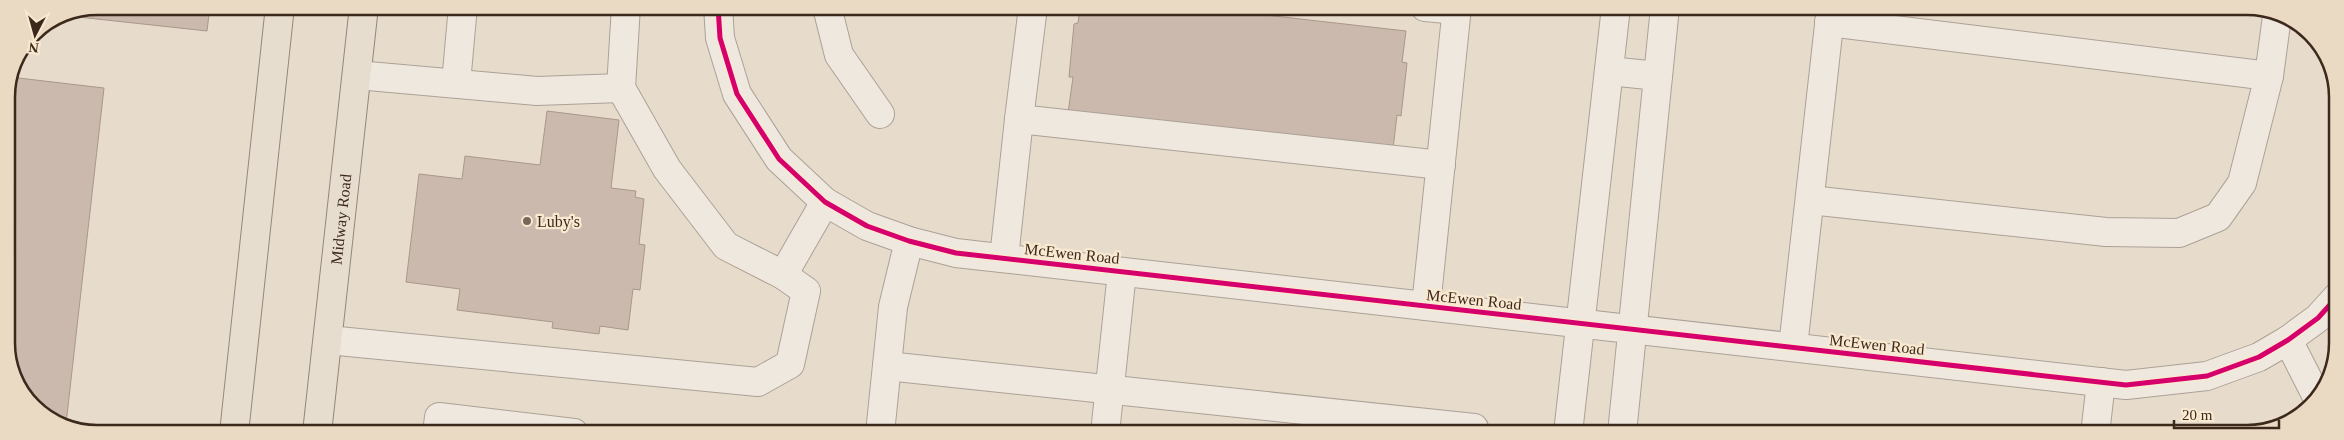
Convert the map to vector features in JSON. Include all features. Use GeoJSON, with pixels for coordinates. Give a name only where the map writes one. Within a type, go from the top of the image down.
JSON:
{"type":"FeatureCollection","features":[{"type":"Feature","properties":{"kind":"main road"},"geometry":{"type":"LineString","coordinates":[[235,425],[279,15]]}},
{"type":"Feature","properties":{"kind":"main road","name":"Midway Road"},"geometry":{"type":"LineString","coordinates":[[318,425],[363,15]]}},
{"type":"Feature","properties":{"kind":"street"},"geometry":{"type":"LineString","coordinates":[[456,83],[462,15]]}},
{"type":"Feature","properties":{"kind":"street"},"geometry":{"type":"LineString","coordinates":[[328,340],[758,382],[790,364],[804,308],[806,291],[783,275],[726,246],[667,169],[621,88],[625,15]]}},
{"type":"Feature","properties":{"kind":"street","name":"McEwen Road"},"geometry":{"type":"LineString","coordinates":[[719,15],[720,38],[737,94],[779,158],[825,202],[867,226],[909,241],[956,253],[2126,385],[2207,376],[2259,357],[2288,340],[2318,318],[2329,306]]}},
{"type":"Feature","properties":{"kind":"street"},"geometry":{"type":"LineString","coordinates":[[829,15],[839,55],[880,114]]}},
{"type":"Feature","properties":{"kind":"street"},"geometry":{"type":"LineString","coordinates":[[1004,258],[1032,15]]}},
{"type":"Feature","properties":{"kind":"street"},"geometry":{"type":"LineString","coordinates":[[1426,306],[1456,15]]}},
{"type":"Feature","properties":{"kind":"street"},"geometry":{"type":"LineString","coordinates":[[1569,425],[1615,15]]}},
{"type":"Feature","properties":{"kind":"street"},"geometry":{"type":"LineString","coordinates":[[1623,425],[1664,15]]}},
{"type":"Feature","properties":{"kind":"street"},"geometry":{"type":"LineString","coordinates":[[1793,347],[1830,15]]}},
{"type":"Feature","properties":{"kind":"street"},"geometry":{"type":"LineString","coordinates":[[1837,15],[2269,76]]}},
{"type":"Feature","properties":{"kind":"street"},"geometry":{"type":"LineString","coordinates":[[1810,200],[2106,232],[2179,233],[2218,217],[2242,183],[2269,76],[2276,21]]}},
{"type":"Feature","properties":{"kind":"street"},"geometry":{"type":"LineString","coordinates":[[1609,71],[1658,76]]}},
{"type":"Feature","properties":{"kind":"street"},"geometry":{"type":"LineString","coordinates":[[356,74],[536,90],[621,88]]}},
{"type":"Feature","properties":{"kind":"street"},"geometry":{"type":"LineString","coordinates":[[1019,119],[1441,165]]}},
{"type":"Feature","properties":{"kind":"street"},"geometry":{"type":"LineString","coordinates":[[783,275],[825,202]]}},
{"type":"Feature","properties":{"kind":"street"},"geometry":{"type":"LineString","coordinates":[[881,425],[893,307],[909,241]]}},
{"type":"Feature","properties":{"kind":"street"},"geometry":{"type":"LineString","coordinates":[[1106,425],[1122,272]]}},
{"type":"Feature","properties":{"kind":"street"},"geometry":{"type":"LineString","coordinates":[[2288,340],[2314,390]]}},
{"type":"Feature","properties":{"kind":"street"},"geometry":{"type":"LineString","coordinates":[[887,366],[1445,425]]}},
{"type":"Feature","properties":{"kind":"street"},"geometry":{"type":"LineString","coordinates":[[2097,425],[2101,382]]}},
{"type":"Feature","properties":{"kind":"street"},"geometry":{"type":"LineString","coordinates":[[438,425],[439,418],[502,425]]}},
{"type":"Feature","properties":{"kind":"building"},"geometry":{"type":"Polygon","coordinates":[[[97,15],[209,15],[207,31],[80,17],[97,15]]]}},
{"type":"Feature","properties":{"kind":"building"},"geometry":{"type":"Polygon","coordinates":[[[1079,15],[1265,15],[1406,31],[1402,62],[1407,63],[1401,116],[1397,115],[1393,149],[1068,113],[1073,77],[1069,77],[1074,24],[1078,23],[1079,15]]]}},
{"type":"Feature","properties":{"kind":"building"},"geometry":{"type":"Polygon","coordinates":[[[18,78],[104,88],[67,419],[47,408],[32,393],[19,369],[17,359],[15,343],[15,97],[18,78]]]}},
{"type":"Feature","properties":{"kind":"building","name":"Luby's"},"geometry":{"type":"Polygon","coordinates":[[[547,111],[619,120],[611,188],[636,191],[635,197],[644,199],[639,244],[645,245],[640,290],[633,289],[628,330],[600,326],[599,334],[552,328],[553,322],[457,310],[460,289],[406,282],[419,174],[462,179],[465,156],[540,165],[547,111]]]}},
{"type":"Feature","properties":{"kind":"cycle path"},"geometry":{"type":"LineString","coordinates":[[719,15],[720,38],[737,94],[779,159],[825,202],[867,226],[909,241],[956,253],[2126,385],[2207,376],[2259,357],[2288,340],[2318,318],[2329,306]]}},
{"type":"Feature","properties":{"kind":"place","name":"Luby's"},"geometry":{"type":"Point","coordinates":[527,221]}}]}
